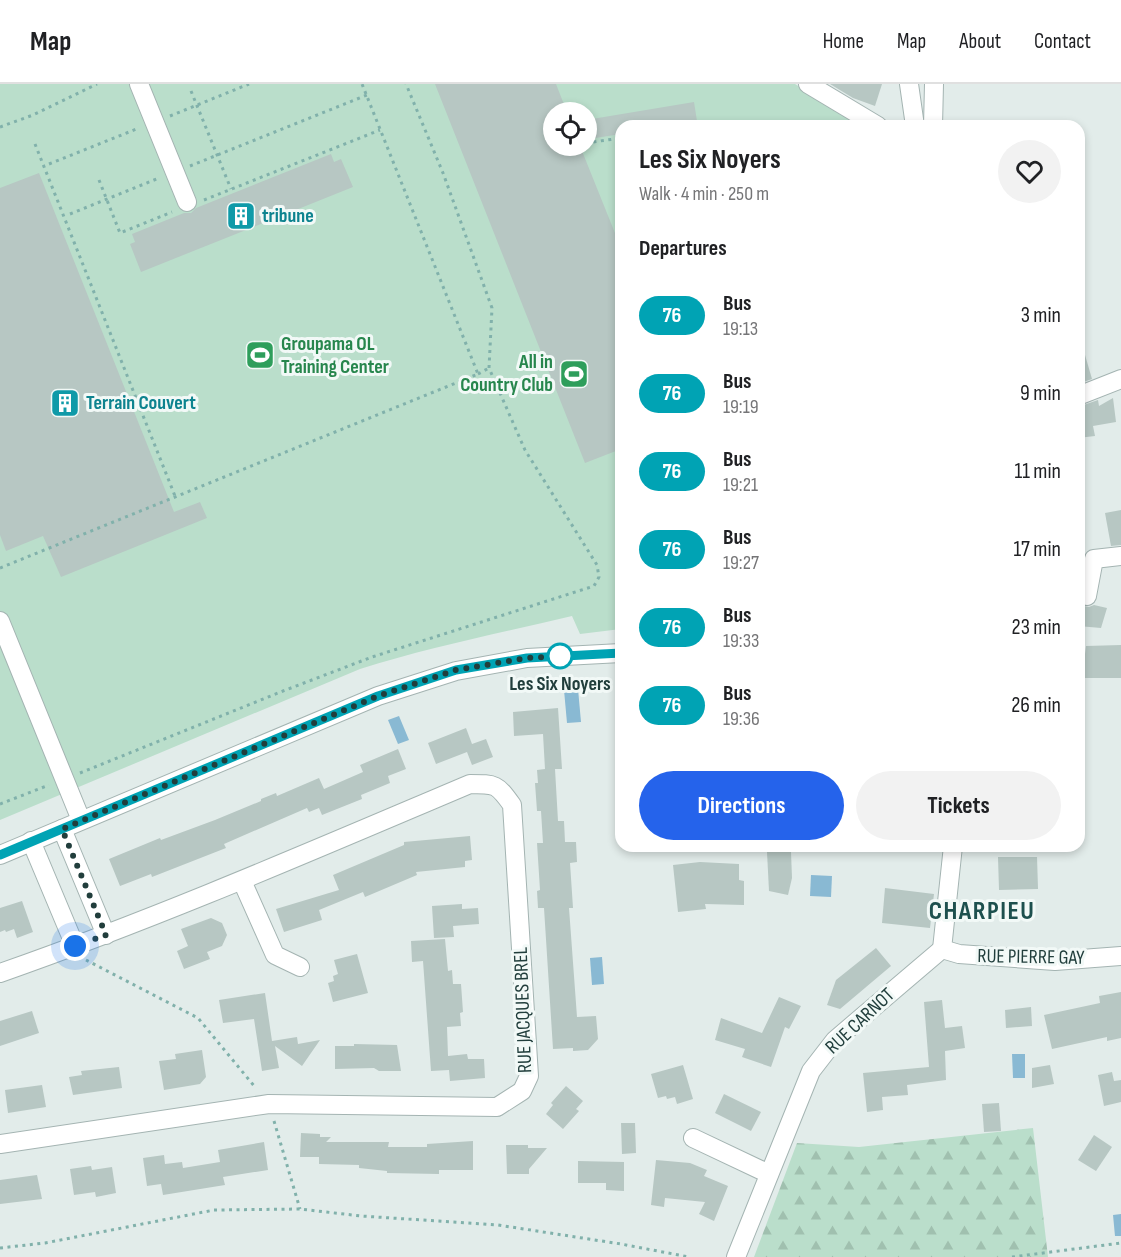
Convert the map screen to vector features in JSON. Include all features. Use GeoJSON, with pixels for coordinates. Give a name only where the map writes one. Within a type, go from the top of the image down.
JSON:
{"type":"FeatureCollection","features":[{"type":"Feature","properties":{"kind":"street"},"geometry":{"type":"LineString","coordinates":[[139,84],[187,205]]}},
{"type":"Feature","properties":{"kind":"street"},"geometry":{"type":"LineString","coordinates":[[808,84],[868,120]]}},
{"type":"Feature","properties":{"kind":"street"},"geometry":{"type":"LineString","coordinates":[[909,84],[914,120]]}},
{"type":"Feature","properties":{"kind":"street"},"geometry":{"type":"LineString","coordinates":[[933,120],[934,84]]}},
{"type":"Feature","properties":{"kind":"street"},"geometry":{"type":"LineString","coordinates":[[1085,393],[1121,379]]}},
{"type":"Feature","properties":{"kind":"street"},"geometry":{"type":"LineString","coordinates":[[1085,595],[1087,596],[1094,559],[1121,556]]}},
{"type":"Feature","properties":{"kind":"street"},"geometry":{"type":"LineString","coordinates":[[0,621],[81,820]]}},
{"type":"Feature","properties":{"kind":"street"},"geometry":{"type":"LineString","coordinates":[[0,855],[378,696],[456,670],[527,658],[615,653]]}},
{"type":"Feature","properties":{"kind":"street","name":"RUE JACQUES BREL"},"geometry":{"type":"LineString","coordinates":[[0,973],[106,935],[470,784],[489,784],[500,789],[512,805],[529,1076],[522,1091],[497,1107],[269,1104],[0,1144]]}},
{"type":"Feature","properties":{"kind":"street"},"geometry":{"type":"LineString","coordinates":[[62,829],[106,935]]}},
{"type":"Feature","properties":{"kind":"street"},"geometry":{"type":"LineString","coordinates":[[31,842],[75,946]]}},
{"type":"Feature","properties":{"kind":"street"},"geometry":{"type":"LineString","coordinates":[[942,949],[952,852]]}},
{"type":"Feature","properties":{"kind":"street"},"geometry":{"type":"LineString","coordinates":[[242,880],[275,956],[300,967]]}},
{"type":"Feature","properties":{"kind":"street","name":"RUE PIERRE GAY"},"geometry":{"type":"LineString","coordinates":[[942,949],[959,954],[1055,961],[1121,956]]}},
{"type":"Feature","properties":{"kind":"street","name":"RUE CARNOT"},"geometry":{"type":"LineString","coordinates":[[736,1257],[812,1071],[835,1040],[942,949]]}},
{"type":"Feature","properties":{"kind":"street"},"geometry":{"type":"LineString","coordinates":[[693,1138],[769,1174]]}},
{"type":"Feature","properties":{"kind":"path"},"geometry":{"type":"LineString","coordinates":[[0,127],[33,115],[97,84]]}},
{"type":"Feature","properties":{"kind":"path"},"geometry":{"type":"LineString","coordinates":[[362,84],[478,374]]}},
{"type":"Feature","properties":{"kind":"path"},"geometry":{"type":"LineString","coordinates":[[0,804],[372,657],[594,586],[598,577],[597,565],[525,450],[489,368],[492,308],[406,84]]}},
{"type":"Feature","properties":{"kind":"path"},"geometry":{"type":"LineString","coordinates":[[191,91],[231,189]]}},
{"type":"Feature","properties":{"kind":"path"},"geometry":{"type":"LineString","coordinates":[[70,214],[367,95]]}},
{"type":"Feature","properties":{"kind":"path"},"geometry":{"type":"LineString","coordinates":[[99,180],[120,233],[380,130]]}},
{"type":"Feature","properties":{"kind":"path"},"geometry":{"type":"LineString","coordinates":[[597,141],[615,139]]}},
{"type":"Feature","properties":{"kind":"path"},"geometry":{"type":"LineString","coordinates":[[35,144],[175,496]]}},
{"type":"Feature","properties":{"kind":"path"},"geometry":{"type":"LineString","coordinates":[[0,568],[489,368]]}},
{"type":"Feature","properties":{"kind":"path"},"geometry":{"type":"LineString","coordinates":[[75,946],[82,958],[198,1018],[269,1104],[300,1209]]}},
{"type":"Feature","properties":{"kind":"path"},"geometry":{"type":"LineString","coordinates":[[0,1248],[45,1244],[214,1210],[300,1209],[362,1216],[498,1225],[689,1257]]}},
{"type":"Feature","properties":{"kind":"path"},"geometry":{"type":"LineString","coordinates":[[1012,1257],[1121,1243]]}},
{"type":"Feature","properties":{"kind":"green space","name":"Groupama OL Training Center"},"geometry":{"type":"Polygon","coordinates":[[[0,84],[795,84],[852,120],[615,120],[615,630],[580,634],[572,616],[360,669],[0,820],[0,84]]]}},
{"type":"Feature","properties":{"kind":"green space"},"geometry":{"type":"Polygon","coordinates":[[[1033,1128],[1048,1257],[754,1257],[797,1143],[859,1147],[1033,1128]]]}},
{"type":"Feature","properties":{"kind":"water"},"geometry":{"type":"Polygon","coordinates":[[[578,689],[581,722],[567,723],[564,690],[578,689]]]}},
{"type":"Feature","properties":{"kind":"water"},"geometry":{"type":"Polygon","coordinates":[[[399,716],[409,740],[398,744],[388,720],[399,716]]]}},
{"type":"Feature","properties":{"kind":"water"},"geometry":{"type":"Polygon","coordinates":[[[811,875],[832,876],[831,897],[810,896],[811,875]]]}},
{"type":"Feature","properties":{"kind":"water"},"geometry":{"type":"Polygon","coordinates":[[[602,957],[604,984],[592,985],[590,958],[602,957]]]}},
{"type":"Feature","properties":{"kind":"water"},"geometry":{"type":"Polygon","coordinates":[[[1012,1054],[1025,1054],[1025,1078],[1013,1078],[1012,1054]]]}},
{"type":"Feature","properties":{"kind":"water"},"geometry":{"type":"Polygon","coordinates":[[[1121,1214],[1121,1236],[1115,1236],[1113,1215],[1121,1214]]]}},
{"type":"Feature","properties":{"kind":"building"},"geometry":{"type":"Polygon","coordinates":[[[435,84],[556,84],[563,102],[543,102],[543,156],[584,156],[615,233],[615,451],[585,463],[435,84]]]}},
{"type":"Feature","properties":{"kind":"building"},"geometry":{"type":"Polygon","coordinates":[[[830,84],[882,84],[875,106],[853,98],[830,84]]]}},
{"type":"Feature","properties":{"kind":"building"},"geometry":{"type":"Polygon","coordinates":[[[694,102],[697,120],[615,120],[615,135],[597,138],[597,118],[694,102]]]}},
{"type":"Feature","properties":{"kind":"building","name":"tribune"},"geometry":{"type":"Polygon","coordinates":[[[331,154],[334,162],[341,159],[353,187],[141,272],[130,244],[135,242],[132,234],[184,213],[191,213],[196,208],[331,154]]]}},
{"type":"Feature","properties":{"kind":"building","name":"Terrain Couvert"},"geometry":{"type":"Polygon","coordinates":[[[39,173],[174,512],[200,502],[207,518],[61,577],[43,536],[6,551],[0,535],[0,188],[39,173]]]}},
{"type":"Feature","properties":{"kind":"building"},"geometry":{"type":"Polygon","coordinates":[[[1085,355],[1092,379],[1085,382],[1085,355]]]}},
{"type":"Feature","properties":{"kind":"building"},"geometry":{"type":"Polygon","coordinates":[[[1113,398],[1116,422],[1093,426],[1095,436],[1085,437],[1085,405],[1098,400],[1099,406],[1113,398]]]}},
{"type":"Feature","properties":{"kind":"building"},"geometry":{"type":"Polygon","coordinates":[[[1121,510],[1121,545],[1111,546],[1105,513],[1121,510]]]}},
{"type":"Feature","properties":{"kind":"building"},"geometry":{"type":"Polygon","coordinates":[[[1094,605],[1107,608],[1101,628],[1085,627],[1085,606],[1094,605]]]}},
{"type":"Feature","properties":{"kind":"building"},"geometry":{"type":"Polygon","coordinates":[[[1121,645],[1121,678],[1085,678],[1086,646],[1121,645]]]}},
{"type":"Feature","properties":{"kind":"building"},"geometry":{"type":"Polygon","coordinates":[[[558,708],[562,769],[555,769],[558,821],[564,821],[565,842],[576,842],[577,862],[570,863],[573,908],[569,908],[577,1017],[596,1016],[598,1039],[588,1050],[573,1051],[573,1048],[553,1049],[544,908],[538,908],[537,891],[540,890],[537,843],[543,843],[541,811],[537,811],[535,783],[538,783],[537,770],[545,769],[543,734],[514,736],[513,712],[558,708]]]}},
{"type":"Feature","properties":{"kind":"building"},"geometry":{"type":"Polygon","coordinates":[[[466,728],[472,744],[486,739],[493,757],[472,765],[467,752],[436,764],[428,743],[466,728]]]}},
{"type":"Feature","properties":{"kind":"building"},"geometry":{"type":"Polygon","coordinates":[[[398,749],[406,769],[388,776],[390,783],[361,795],[362,799],[322,815],[319,808],[309,812],[307,808],[224,844],[226,848],[152,877],[151,874],[120,886],[109,859],[319,778],[324,789],[363,772],[360,765],[398,749]]]}},
{"type":"Feature","properties":{"kind":"building"},"geometry":{"type":"Polygon","coordinates":[[[470,836],[472,860],[465,861],[465,867],[416,872],[417,875],[365,897],[363,892],[319,910],[322,920],[284,932],[276,909],[339,890],[333,875],[404,845],[404,842],[470,836]]]}},
{"type":"Feature","properties":{"kind":"building"},"geometry":{"type":"Polygon","coordinates":[[[767,852],[791,852],[792,878],[788,895],[769,891],[767,852]]]}},
{"type":"Feature","properties":{"kind":"building"},"geometry":{"type":"Polygon","coordinates":[[[998,857],[1037,857],[1038,889],[999,890],[998,857]]]}},
{"type":"Feature","properties":{"kind":"building"},"geometry":{"type":"Polygon","coordinates":[[[700,862],[739,864],[739,880],[744,881],[744,905],[705,904],[706,909],[678,912],[673,865],[700,862]]]}},
{"type":"Feature","properties":{"kind":"building"},"geometry":{"type":"Polygon","coordinates":[[[885,888],[934,894],[930,928],[882,923],[885,888]]]}},
{"type":"Feature","properties":{"kind":"building"},"geometry":{"type":"Polygon","coordinates":[[[22,901],[33,932],[17,938],[14,929],[0,932],[0,908],[22,901]]]}},
{"type":"Feature","properties":{"kind":"building"},"geometry":{"type":"Polygon","coordinates":[[[462,904],[462,909],[478,908],[479,924],[453,926],[454,937],[434,938],[432,906],[462,904]]]}},
{"type":"Feature","properties":{"kind":"building"},"geometry":{"type":"Polygon","coordinates":[[[211,918],[222,923],[227,935],[222,946],[207,952],[210,959],[184,969],[177,951],[188,946],[181,929],[211,918]]]}},
{"type":"Feature","properties":{"kind":"building"},"geometry":{"type":"Polygon","coordinates":[[[445,939],[448,971],[452,970],[453,984],[461,984],[463,1012],[460,1013],[461,1026],[447,1027],[448,1056],[467,1054],[468,1059],[484,1059],[485,1078],[450,1081],[449,1070],[431,1071],[423,961],[412,962],[411,941],[445,939]]]}},
{"type":"Feature","properties":{"kind":"building"},"geometry":{"type":"Polygon","coordinates":[[[876,948],[891,966],[840,1009],[827,1005],[836,980],[876,948]]]}},
{"type":"Feature","properties":{"kind":"building"},"geometry":{"type":"Polygon","coordinates":[[[357,954],[368,993],[333,1002],[328,983],[334,981],[333,976],[338,974],[334,960],[357,954]]]}},
{"type":"Feature","properties":{"kind":"building"},"geometry":{"type":"Polygon","coordinates":[[[1121,992],[1121,1038],[1107,1041],[1107,1037],[1052,1049],[1044,1015],[1100,1003],[1099,996],[1121,992]]]}},
{"type":"Feature","properties":{"kind":"building"},"geometry":{"type":"Polygon","coordinates":[[[265,993],[272,1041],[297,1037],[298,1044],[320,1040],[302,1066],[275,1046],[279,1068],[262,1071],[254,1019],[223,1023],[219,1000],[265,993]]]}},
{"type":"Feature","properties":{"kind":"building"},"geometry":{"type":"Polygon","coordinates":[[[779,997],[801,1006],[789,1029],[785,1027],[771,1067],[742,1057],[745,1049],[715,1040],[721,1018],[762,1033],[779,997]]]}},
{"type":"Feature","properties":{"kind":"building"},"geometry":{"type":"Polygon","coordinates":[[[942,1000],[945,1028],[962,1026],[965,1048],[945,1051],[946,1080],[907,1085],[908,1095],[882,1097],[883,1110],[867,1112],[863,1073],[929,1067],[924,1002],[942,1000]]]}},
{"type":"Feature","properties":{"kind":"building"},"geometry":{"type":"Polygon","coordinates":[[[1031,1007],[1032,1026],[1006,1028],[1005,1010],[1031,1007]]]}},
{"type":"Feature","properties":{"kind":"building"},"geometry":{"type":"Polygon","coordinates":[[[32,1011],[39,1033],[0,1046],[0,1021],[32,1011]]]}},
{"type":"Feature","properties":{"kind":"building"},"geometry":{"type":"Polygon","coordinates":[[[354,1044],[397,1045],[401,1071],[379,1071],[374,1068],[335,1069],[335,1046],[354,1046],[354,1044]]]}},
{"type":"Feature","properties":{"kind":"building"},"geometry":{"type":"Polygon","coordinates":[[[202,1050],[206,1077],[200,1084],[164,1090],[159,1061],[176,1059],[175,1054],[202,1050]]]}},
{"type":"Feature","properties":{"kind":"building"},"geometry":{"type":"Polygon","coordinates":[[[683,1065],[693,1099],[677,1104],[675,1097],[658,1098],[651,1074],[683,1065]]]}},
{"type":"Feature","properties":{"kind":"building"},"geometry":{"type":"Polygon","coordinates":[[[1050,1065],[1054,1084],[1032,1088],[1032,1068],[1050,1065]]]}},
{"type":"Feature","properties":{"kind":"building"},"geometry":{"type":"Polygon","coordinates":[[[119,1067],[122,1088],[73,1095],[69,1077],[82,1075],[81,1071],[119,1067]]]}},
{"type":"Feature","properties":{"kind":"building"},"geometry":{"type":"Polygon","coordinates":[[[1112,1072],[1114,1081],[1121,1080],[1121,1102],[1104,1106],[1098,1075],[1112,1072]]]}},
{"type":"Feature","properties":{"kind":"building"},"geometry":{"type":"Polygon","coordinates":[[[42,1085],[46,1107],[8,1113],[5,1090],[42,1085]]]}},
{"type":"Feature","properties":{"kind":"building"},"geometry":{"type":"Polygon","coordinates":[[[566,1086],[583,1101],[576,1109],[579,1111],[563,1129],[546,1114],[553,1105],[551,1103],[566,1086]]]}},
{"type":"Feature","properties":{"kind":"building"},"geometry":{"type":"Polygon","coordinates":[[[724,1094],[761,1112],[751,1131],[715,1113],[724,1094]]]}},
{"type":"Feature","properties":{"kind":"building"},"geometry":{"type":"Polygon","coordinates":[[[999,1103],[1001,1131],[984,1132],[982,1104],[999,1103]]]}},
{"type":"Feature","properties":{"kind":"building"},"geometry":{"type":"Polygon","coordinates":[[[621,1123],[635,1123],[636,1153],[622,1154],[621,1123]]]}},
{"type":"Feature","properties":{"kind":"building"},"geometry":{"type":"Polygon","coordinates":[[[301,1133],[331,1137],[326,1142],[389,1142],[388,1147],[427,1147],[427,1144],[473,1141],[473,1170],[439,1170],[439,1174],[387,1173],[387,1171],[359,1168],[359,1165],[319,1164],[319,1157],[300,1157],[301,1133]]]}},
{"type":"Feature","properties":{"kind":"building"},"geometry":{"type":"Polygon","coordinates":[[[1094,1135],[1112,1147],[1096,1171],[1078,1160],[1094,1135]]]}},
{"type":"Feature","properties":{"kind":"building"},"geometry":{"type":"Polygon","coordinates":[[[264,1142],[268,1170],[223,1177],[225,1185],[163,1195],[161,1184],[147,1186],[143,1158],[164,1155],[165,1164],[182,1162],[183,1168],[220,1162],[218,1150],[264,1142]]]}},
{"type":"Feature","properties":{"kind":"building"},"geometry":{"type":"Polygon","coordinates":[[[506,1145],[547,1148],[529,1169],[529,1174],[507,1174],[506,1145]]]}},
{"type":"Feature","properties":{"kind":"building"},"geometry":{"type":"Polygon","coordinates":[[[656,1160],[690,1163],[707,1170],[704,1176],[728,1186],[714,1221],[699,1214],[705,1202],[665,1198],[664,1207],[651,1205],[656,1160]]]}},
{"type":"Feature","properties":{"kind":"building"},"geometry":{"type":"Polygon","coordinates":[[[578,1161],[624,1162],[624,1191],[606,1190],[606,1183],[578,1183],[578,1161]]]}},
{"type":"Feature","properties":{"kind":"building"},"geometry":{"type":"Polygon","coordinates":[[[91,1166],[92,1170],[112,1167],[116,1193],[96,1197],[95,1192],[74,1195],[70,1169],[91,1166]]]}},
{"type":"Feature","properties":{"kind":"building"},"geometry":{"type":"Polygon","coordinates":[[[37,1175],[42,1199],[0,1204],[0,1180],[37,1175]]]}},
{"type":"Feature","properties":{"kind":"bus line","name":"76"},"geometry":{"type":"LineString","coordinates":[[0,855],[378,696],[456,670],[527,658],[615,653]]}},
{"type":"Feature","properties":{"kind":"place","name":"tribune"},"geometry":{"type":"Point","coordinates":[241,216]}},
{"type":"Feature","properties":{"kind":"place","name":"Groupama OL Training Center"},"geometry":{"type":"Point","coordinates":[260,355]}},
{"type":"Feature","properties":{"kind":"place","name":"All in Country Club"},"geometry":{"type":"Point","coordinates":[574,374]}},
{"type":"Feature","properties":{"kind":"place","name":"Terrain Couvert"},"geometry":{"type":"Point","coordinates":[65,403]}},
{"type":"Feature","properties":{"kind":"place","name":"Les Six Noyers"},"geometry":{"type":"Point","coordinates":[560,656]}},
{"type":"Feature","properties":{"kind":"district","name":"CHARPIEU"},"geometry":{"type":"Point","coordinates":[982,911]}},
{"type":"Feature","properties":{"kind":"route"},"geometry":{"type":"LineString","coordinates":[[75,946],[106,935],[62,829],[378,696],[456,670],[527,658],[562,656],[560,656]]}}]}
